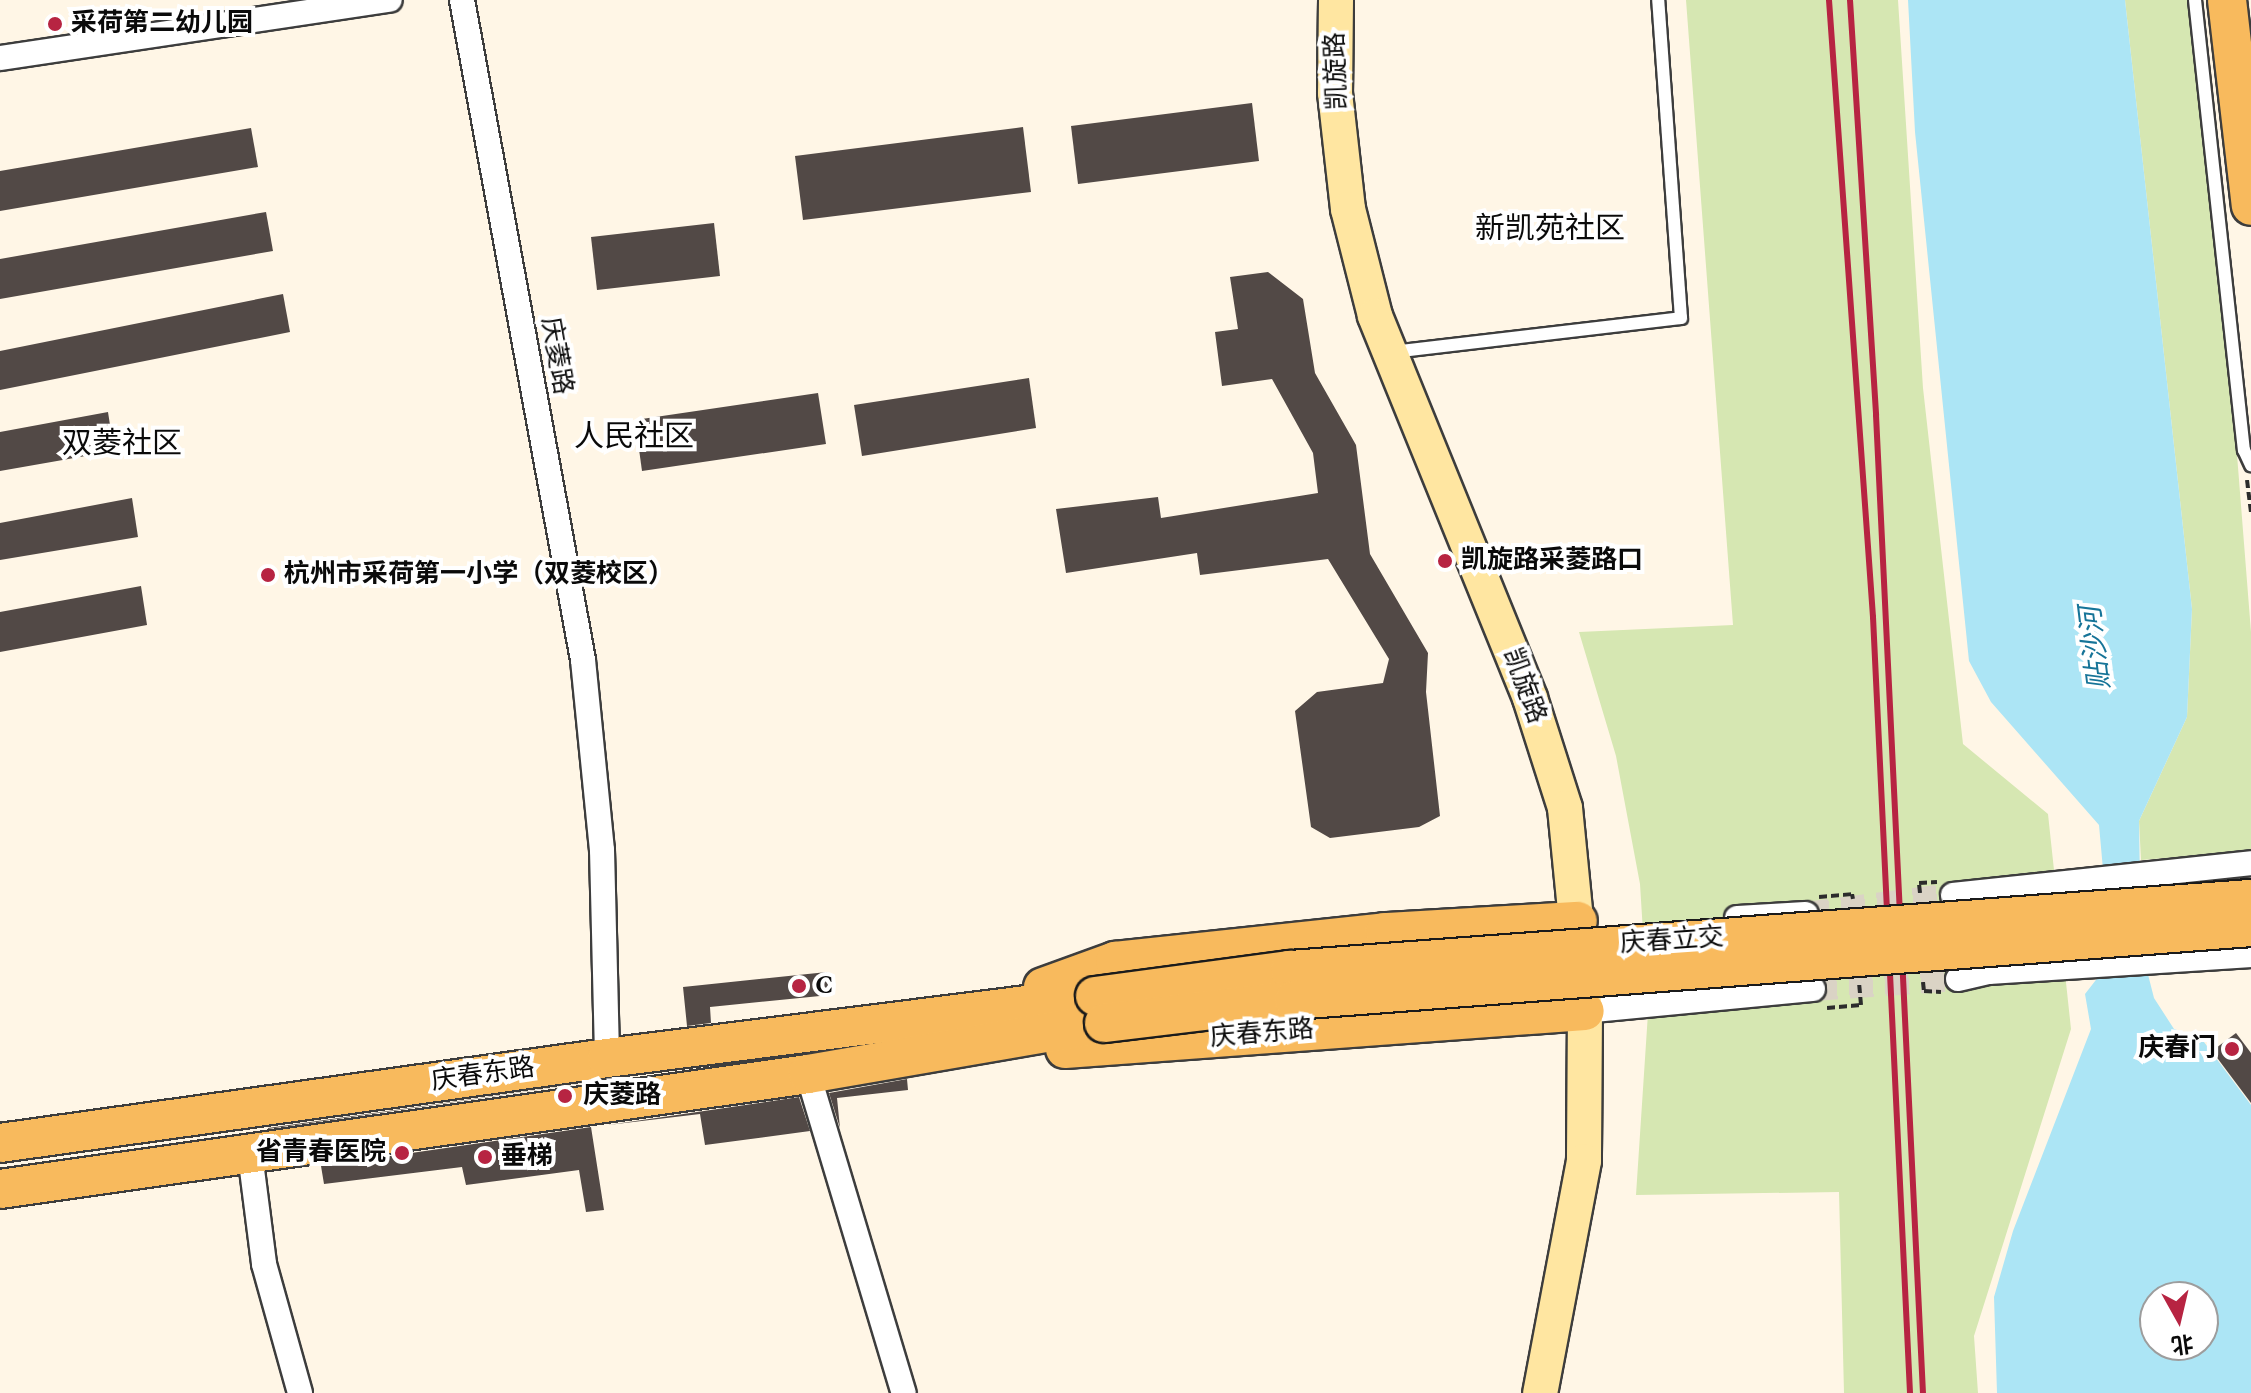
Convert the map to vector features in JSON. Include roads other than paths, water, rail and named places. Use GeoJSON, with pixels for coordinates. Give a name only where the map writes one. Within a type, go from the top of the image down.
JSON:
{"type":"FeatureCollection","features":[{"type":"Feature","properties":{"kind":"main road","name":"凯旋路"},"geometry":{"type":"LineString","coordinates":[[1336,0],[1335,93],[1348,209],[1389,352],[1530,698],[1565,808],[1585,1011],[1584,1161],[1540,1393]]}},
{"type":"Feature","properties":{"kind":"main road"},"geometry":{"type":"LineString","coordinates":[[2227,0],[2251,206]]}},
{"type":"Feature","properties":{"kind":"main road","name":"庆春立交"},"geometry":{"type":"LineString","coordinates":[[1100,1010],[1290,970],[2251,899]]}},
{"type":"Feature","properties":{"kind":"main road","name":"庆春东路"},"geometry":{"type":"LineString","coordinates":[[967,1013],[1115,961],[1385,932],[1578,921]]}},
{"type":"Feature","properties":{"kind":"main road","name":"庆春立交"},"geometry":{"type":"LineString","coordinates":[[1100,1010],[1294,1000],[2251,927]]}},
{"type":"Feature","properties":{"kind":"main road","name":"庆春东路"},"geometry":{"type":"LineString","coordinates":[[0,1143],[607,1058],[967,1013],[1100,1010]]}},
{"type":"Feature","properties":{"kind":"main road","name":"庆春东路"},"geometry":{"type":"LineString","coordinates":[[0,1189],[808,1074],[938,1052],[1100,1010]]}},
{"type":"Feature","properties":{"kind":"main road","name":"庆春东路"},"geometry":{"type":"LineString","coordinates":[[938,1052],[1112,1048],[1585,1011]]}},
{"type":"Feature","properties":{"kind":"street"},"geometry":{"type":"LineString","coordinates":[[0,58],[222,12],[390,0]]}},
{"type":"Feature","properties":{"kind":"street","name":"庆菱路"},"geometry":{"type":"LineString","coordinates":[[462,0],[583,660],[602,850],[607,1058]]}},
{"type":"Feature","properties":{"kind":"street"},"geometry":{"type":"LineString","coordinates":[[1953,895],[2251,863]]}},
{"type":"Feature","properties":{"kind":"street"},"geometry":{"type":"LineString","coordinates":[[1578,921],[1606,929],[1806,914]]}},
{"type":"Feature","properties":{"kind":"street"},"geometry":{"type":"LineString","coordinates":[[1958,979],[1989,972],[2251,955]]}},
{"type":"Feature","properties":{"kind":"street"},"geometry":{"type":"LineString","coordinates":[[1585,1011],[1813,989]]}},
{"type":"Feature","properties":{"kind":"street"},"geometry":{"type":"LineString","coordinates":[[808,1074],[904,1393]]}},
{"type":"Feature","properties":{"kind":"street"},"geometry":{"type":"LineString","coordinates":[[250,1154],[264,1264],[300,1393]]}},
{"type":"Feature","properties":{"kind":"lane"},"geometry":{"type":"LineString","coordinates":[[1389,352],[1681,318],[1658,0]]}},
{"type":"Feature","properties":{"kind":"lane"},"geometry":{"type":"LineString","coordinates":[[2195,0],[2244,450],[2251,465]]}},
{"type":"Feature","properties":{"kind":"water","name":"贴沙河"},"geometry":{"type":"Polygon","coordinates":[[[1908,0],[2125,0],[2192,609],[2187,717],[2139,821],[2141,947],[2154,998],[2174,1029],[2201,1038],[2251,1105],[2251,1393],[1997,1393],[1994,1297],[2013,1231],[2091,1029],[2085,994],[2099,976],[2112,970],[2099,825],[1991,702],[1969,661],[1915,132],[1908,0]]]}},
{"type":"Feature","properties":{"kind":"tunnel"},"geometry":{"type":"LineString","coordinates":[[1806,914],[1953,895]]}},
{"type":"Feature","properties":{"kind":"tunnel"},"geometry":{"type":"LineString","coordinates":[[1813,989],[1958,979]]}},
{"type":"Feature","properties":{"kind":"railway"},"geometry":{"type":"LineString","coordinates":[[1829,0],[1873,617],[1910,1393]]}},
{"type":"Feature","properties":{"kind":"railway"},"geometry":{"type":"LineString","coordinates":[[1850,0],[1876,415],[1923,1393]]}},
{"type":"Feature","properties":{"kind":"place","name":"采荷第二幼儿园"},"geometry":{"type":"Point","coordinates":[55,24]}},
{"type":"Feature","properties":{"kind":"place","name":"凯旋路采菱路口"},"geometry":{"type":"Point","coordinates":[1445,561]}},
{"type":"Feature","properties":{"kind":"place","name":"杭州市采荷第一小学（双菱校区）"},"geometry":{"type":"Point","coordinates":[268,575]}},
{"type":"Feature","properties":{"kind":"place","name":"C"},"geometry":{"type":"Point","coordinates":[799,986]}},
{"type":"Feature","properties":{"kind":"place","name":"庆春门"},"geometry":{"type":"Point","coordinates":[2232,1049]}},
{"type":"Feature","properties":{"kind":"place","name":"庆菱路"},"geometry":{"type":"Point","coordinates":[565,1096]}},
{"type":"Feature","properties":{"kind":"place","name":"省青春医院"},"geometry":{"type":"Point","coordinates":[402,1153]}},
{"type":"Feature","properties":{"kind":"place","name":"垂梯"},"geometry":{"type":"Point","coordinates":[485,1157]}},
{"type":"Feature","properties":{"kind":"district","name":"新凯苑社区"},"geometry":{"type":"Point","coordinates":[1550,229]}},
{"type":"Feature","properties":{"kind":"district","name":"人民社区"},"geometry":{"type":"Point","coordinates":[634,437]}},
{"type":"Feature","properties":{"kind":"district","name":"双菱社区"},"geometry":{"type":"Point","coordinates":[122,444]}}]}
